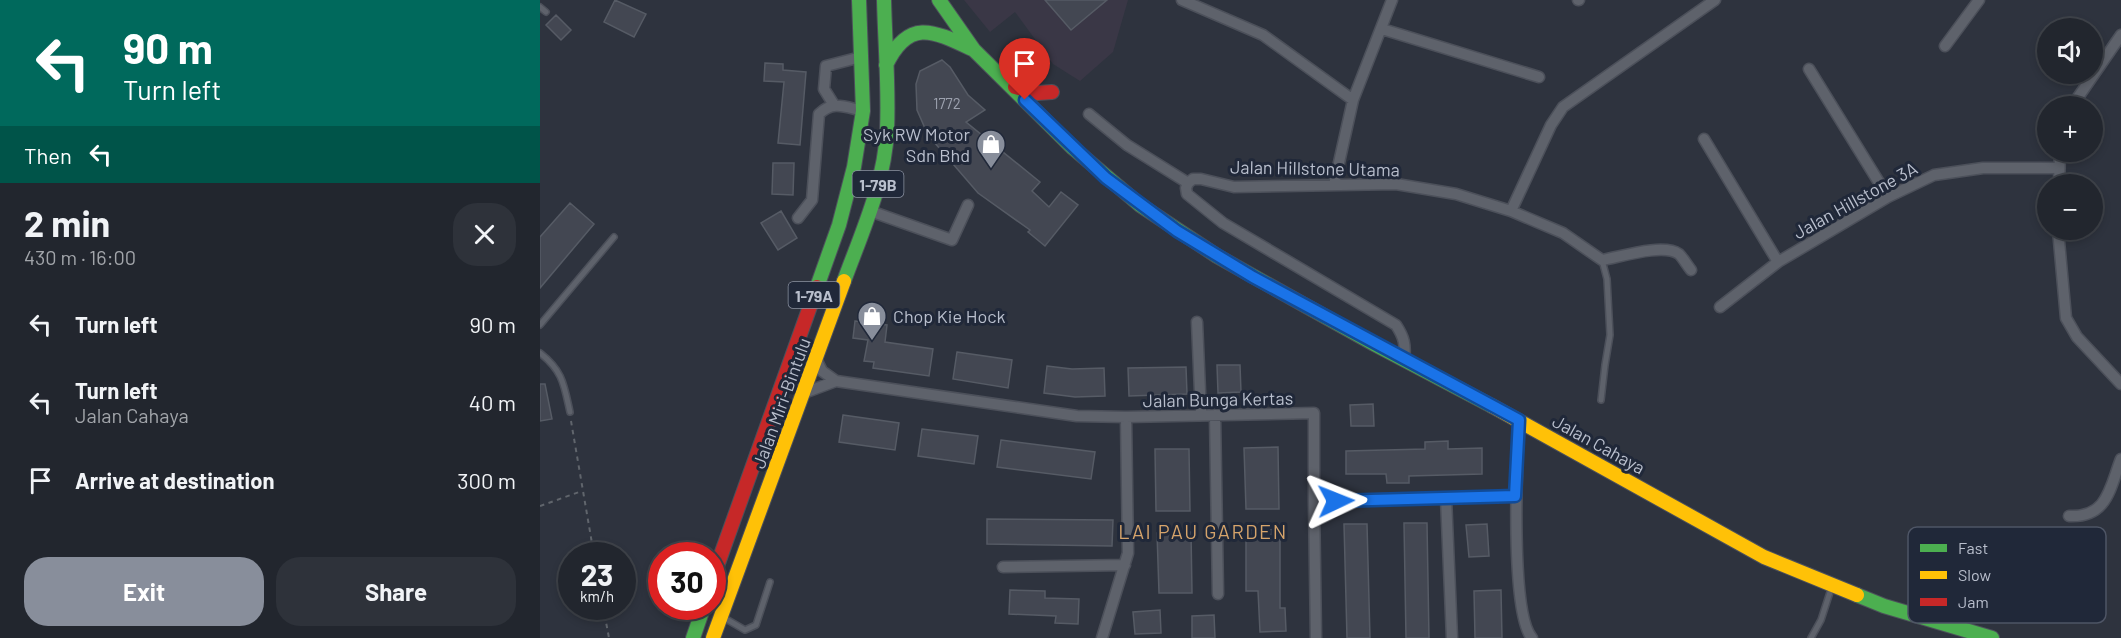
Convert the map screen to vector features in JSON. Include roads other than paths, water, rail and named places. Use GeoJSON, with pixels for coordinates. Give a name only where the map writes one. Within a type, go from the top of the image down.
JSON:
{"type":"FeatureCollection","features":[{"type":"Feature","properties":{"kind":"main road","name":"Jalan Miri-Bintulu"},"geometry":{"type":"LineString","coordinates":[[726,605],[870,211],[880,176],[887,131],[884,0]]}},
{"type":"Feature","properties":{"kind":"main road"},"geometry":{"type":"LineString","coordinates":[[939,0],[974,50]]}},
{"type":"Feature","properties":{"kind":"main road","name":"Jalan Miri-Bintulu"},"geometry":{"type":"LineString","coordinates":[[726,542],[839,225],[854,167],[863,111],[859,3]]}},
{"type":"Feature","properties":{"kind":"main road"},"geometry":{"type":"LineString","coordinates":[[886,65],[892,51],[901,40],[920,32],[934,32],[974,50]]}},
{"type":"Feature","properties":{"kind":"main road","name":"Jalan Cahaya"},"geometry":{"type":"LineString","coordinates":[[974,50],[1106,178],[1177,231],[1253,277],[1519,420],[1764,557],[1832,586],[1908,613]]}},
{"type":"Feature","properties":{"kind":"main road"},"geometry":{"type":"LineString","coordinates":[[1010,85],[1035,94],[1052,92]]}},
{"type":"Feature","properties":{"kind":"main road"},"geometry":{"type":"LineString","coordinates":[[693,638],[699,620]]}},
{"type":"Feature","properties":{"kind":"main road","name":"Jalan Miri-Bintulu"},"geometry":{"type":"LineString","coordinates":[[713,638],[720,620]]}},
{"type":"Feature","properties":{"kind":"main road","name":"Jalan Cahaya"},"geometry":{"type":"LineString","coordinates":[[1938,623],[1992,638]]}},
{"type":"Feature","properties":{"kind":"street"},"geometry":{"type":"LineString","coordinates":[[1182,0],[1263,35],[1353,100]]}},
{"type":"Feature","properties":{"kind":"street"},"geometry":{"type":"LineString","coordinates":[[1334,185],[1353,100],[1392,0]]}},
{"type":"Feature","properties":{"kind":"street"},"geometry":{"type":"LineString","coordinates":[[1511,211],[1551,125],[1563,107],[1715,0]]}},
{"type":"Feature","properties":{"kind":"street"},"geometry":{"type":"LineString","coordinates":[[1945,46],[1979,0]]}},
{"type":"Feature","properties":{"kind":"street"},"geometry":{"type":"LineString","coordinates":[[1382,29],[1539,77]]}},
{"type":"Feature","properties":{"kind":"street"},"geometry":{"type":"LineString","coordinates":[[2079,96],[2121,35]]}},
{"type":"Feature","properties":{"kind":"street"},"geometry":{"type":"LineString","coordinates":[[834,105],[824,89],[826,66],[861,57]]}},
{"type":"Feature","properties":{"kind":"street"},"geometry":{"type":"LineString","coordinates":[[1809,69],[1888,196]]}},
{"type":"Feature","properties":{"kind":"street"},"geometry":{"type":"LineString","coordinates":[[798,218],[812,200],[819,114],[826,107],[834,105],[863,111]]}},
{"type":"Feature","properties":{"kind":"street"},"geometry":{"type":"LineString","coordinates":[[1089,114],[1127,145],[1188,183],[1187,194],[1223,223],[1396,325],[1406,346],[1404,360]]}},
{"type":"Feature","properties":{"kind":"street"},"geometry":{"type":"LineString","coordinates":[[1704,139],[1778,262]]}},
{"type":"Feature","properties":{"kind":"street"},"geometry":{"type":"LineString","coordinates":[[2059,162],[2059,174]]}},
{"type":"Feature","properties":{"kind":"street","name":"Jalan Hillstone 3A"},"geometry":{"type":"LineString","coordinates":[[1720,307],[1778,262],[1888,196],[1934,175],[1983,168],[2059,168]]}},
{"type":"Feature","properties":{"kind":"street","name":"Jalan Hillstone Utama"},"geometry":{"type":"LineString","coordinates":[[1188,183],[1194,179],[1201,179],[1234,187],[1396,184],[1456,194],[1511,211],[1563,233],[1602,260]]}},
{"type":"Feature","properties":{"kind":"street"},"geometry":{"type":"LineString","coordinates":[[870,211],[952,240],[968,205]]}},
{"type":"Feature","properties":{"kind":"street"},"geometry":{"type":"LineString","coordinates":[[2059,240],[2066,318],[2077,337],[2121,384]]}},
{"type":"Feature","properties":{"kind":"street"},"geometry":{"type":"LineString","coordinates":[[1602,260],[1668,250],[1678,254],[1691,270]]}},
{"type":"Feature","properties":{"kind":"street"},"geometry":{"type":"LineString","coordinates":[[1197,322],[1201,415]]}},
{"type":"Feature","properties":{"kind":"street"},"geometry":{"type":"LineString","coordinates":[[816,359],[822,371],[836,381]]}},
{"type":"Feature","properties":{"kind":"street","name":"Jalan Bunga Kertas"},"geometry":{"type":"LineString","coordinates":[[804,393],[836,381],[1077,416],[1314,413],[1314,501]]}},
{"type":"Feature","properties":{"kind":"street"},"geometry":{"type":"LineString","coordinates":[[1215,415],[1218,594]]}},
{"type":"Feature","properties":{"kind":"street"},"geometry":{"type":"LineString","coordinates":[[1103,634],[1128,553],[1126,417]]}},
{"type":"Feature","properties":{"kind":"street"},"geometry":{"type":"LineString","coordinates":[[1519,420],[1515,496],[1521,603],[1527,632],[1533,638]]}},
{"type":"Feature","properties":{"kind":"street"},"geometry":{"type":"LineString","coordinates":[[2069,516],[2079,516],[2096,510],[2110,493],[2121,459]]}},
{"type":"Feature","properties":{"kind":"street"},"geometry":{"type":"LineString","coordinates":[[1316,638],[1314,501],[1515,496]]}},
{"type":"Feature","properties":{"kind":"street"},"geometry":{"type":"LineString","coordinates":[[1446,498],[1452,638]]}},
{"type":"Feature","properties":{"kind":"street"},"geometry":{"type":"LineString","coordinates":[[1004,567],[1125,565]]}},
{"type":"Feature","properties":{"kind":"lane"},"geometry":{"type":"LineString","coordinates":[[540,7],[546,12]]}},
{"type":"Feature","properties":{"kind":"lane"},"geometry":{"type":"LineString","coordinates":[[540,325],[614,237]]}},
{"type":"Feature","properties":{"kind":"lane"},"geometry":{"type":"LineString","coordinates":[[1601,400],[1610,335],[1607,279],[1602,260]]}},
{"type":"Feature","properties":{"kind":"lane"},"geometry":{"type":"LineString","coordinates":[[540,353],[553,363],[562,378],[570,412]]}},
{"type":"Feature","properties":{"kind":"lane"},"geometry":{"type":"LineString","coordinates":[[726,618],[745,630],[756,626],[770,582]]}},
{"type":"Feature","properties":{"kind":"lane"},"geometry":{"type":"LineString","coordinates":[[1811,638],[1821,620],[1832,586]]}},
{"type":"Feature","properties":{"kind":"place","name":"Syk RW Motor Sdn Bhd"},"geometry":{"type":"Point","coordinates":[991,170]}},
{"type":"Feature","properties":{"kind":"place","name":"Chop Kie Hock"},"geometry":{"type":"Point","coordinates":[872,342]}},
{"type":"Feature","properties":{"kind":"district","name":"LAI PAU GARDEN"},"geometry":{"type":"Point","coordinates":[1203,531]}}]}
